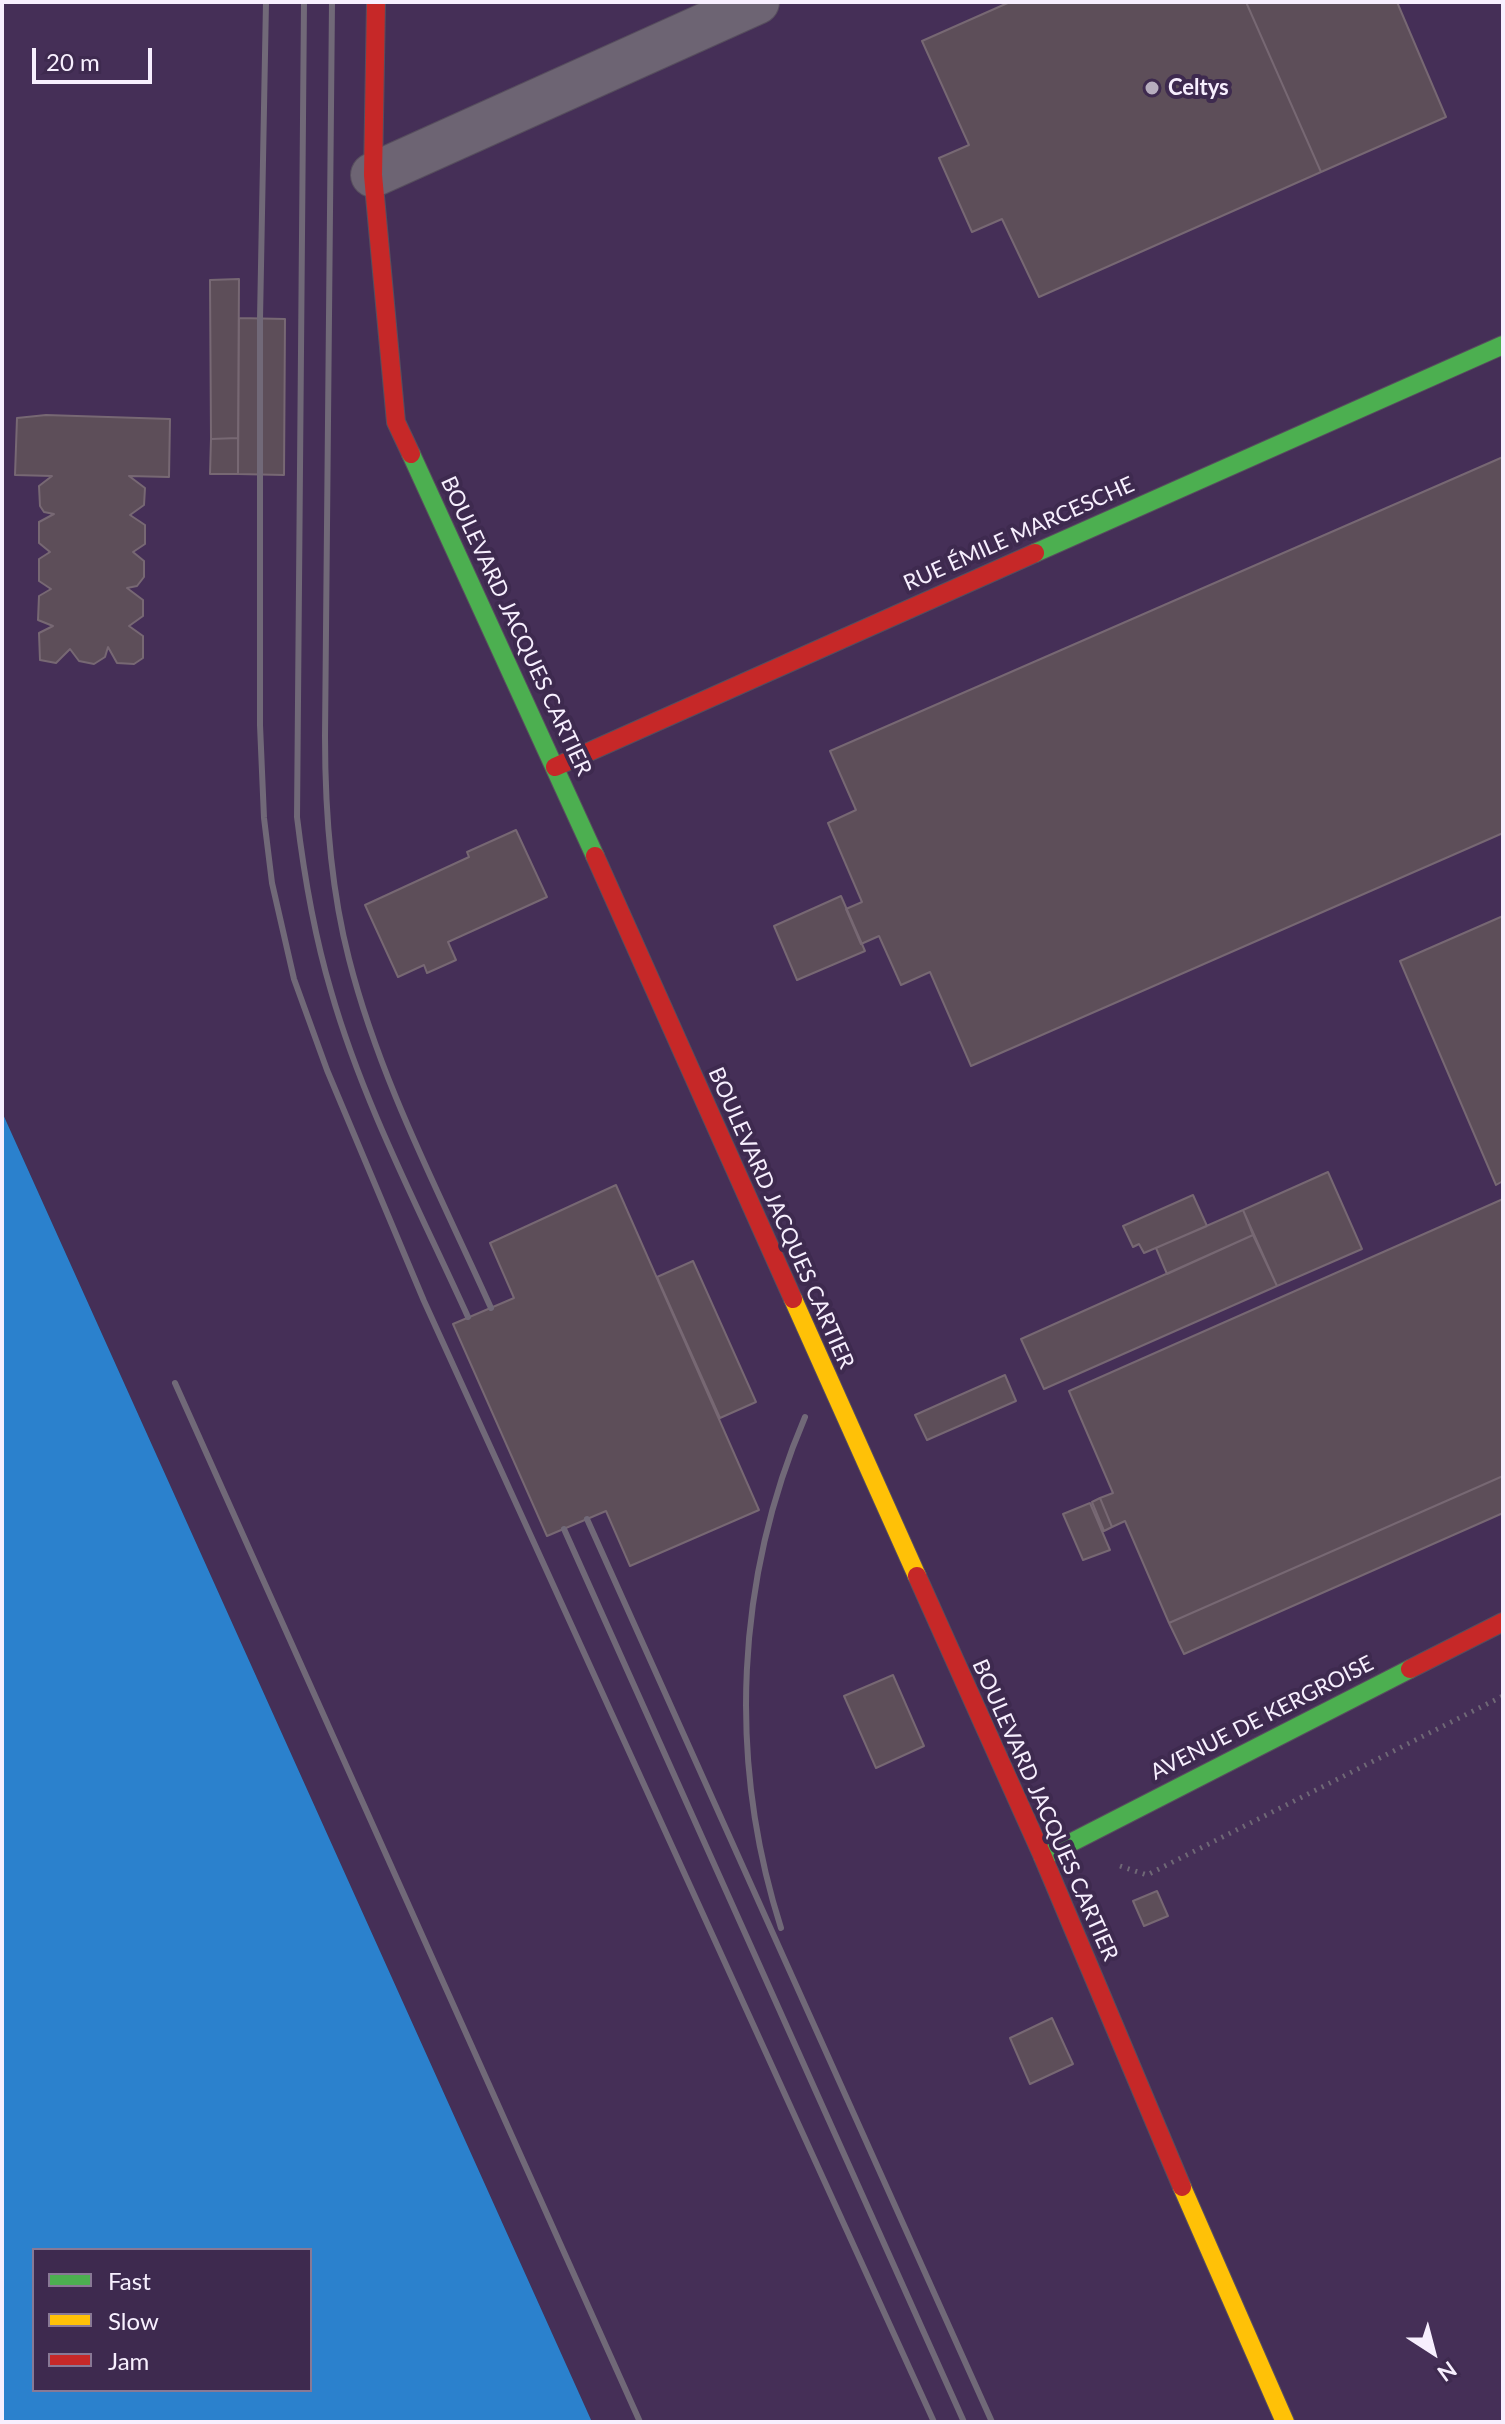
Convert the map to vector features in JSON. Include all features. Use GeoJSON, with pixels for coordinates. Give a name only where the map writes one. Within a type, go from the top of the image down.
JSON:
{"type":"FeatureCollection","features":[{"type":"Feature","properties":{"kind":"street","name":"BOULEVARD JACQUES CARTIER"},"geometry":{"type":"LineString","coordinates":[[376,2],[373,175],[396,422],[555,767],[1043,1857],[1285,2422]]}},
{"type":"Feature","properties":{"kind":"street"},"geometry":{"type":"LineString","coordinates":[[373,175],[757,2]]}},
{"type":"Feature","properties":{"kind":"street","name":"RUE ÉMILE MARCESCHE"},"geometry":{"type":"LineString","coordinates":[[555,767],[1503,345]]}},
{"type":"Feature","properties":{"kind":"street","name":"AVENUE DE KERGROISE"},"geometry":{"type":"LineString","coordinates":[[1043,1857],[1503,1622]]}},
{"type":"Feature","properties":{"kind":"path"},"geometry":{"type":"LineString","coordinates":[[1063,1847],[1147,1875],[1503,1696]]}},
{"type":"Feature","properties":{"kind":"shaded area"},"geometry":{"type":"Polygon","coordinates":[[[2,2],[1503,2],[1503,2422],[592,2422],[2,1112],[2,2]]]}},
{"type":"Feature","properties":{"kind":"water"},"geometry":{"type":"Polygon","coordinates":[[[2,1112],[592,2422],[2,2422],[2,1112]]]}},
{"type":"Feature","properties":{"kind":"building"},"geometry":{"type":"Polygon","coordinates":[[[1010,2],[1246,2],[1321,172],[1039,297],[1002,219],[972,232],[939,158],[969,145],[922,41],[1010,2]]]}},
{"type":"Feature","properties":{"kind":"building"},"geometry":{"type":"Polygon","coordinates":[[[1246,2],[1397,2],[1446,117],[1321,172],[1246,2]]]}},
{"type":"Feature","properties":{"kind":"building"},"geometry":{"type":"Polygon","coordinates":[[[239,279],[238,438],[211,439],[210,280],[239,279]]]}},
{"type":"Feature","properties":{"kind":"building"},"geometry":{"type":"Polygon","coordinates":[[[239,318],[285,319],[284,475],[238,474],[239,318]]]}},
{"type":"Feature","properties":{"kind":"building"},"geometry":{"type":"Polygon","coordinates":[[[46,415],[170,419],[169,477],[129,476],[145,488],[144,505],[130,515],[145,525],[145,544],[133,552],[144,561],[144,577],[137,586],[127,588],[143,600],[143,616],[129,626],[143,636],[143,658],[134,664],[117,663],[108,647],[105,657],[94,664],[79,661],[70,649],[56,663],[40,660],[39,633],[53,626],[38,620],[39,596],[51,589],[39,581],[39,559],[50,552],[39,543],[39,522],[54,514],[44,512],[40,506],[39,486],[52,476],[15,475],[17,418],[46,415]]]}},
{"type":"Feature","properties":{"kind":"building"},"geometry":{"type":"Polygon","coordinates":[[[238,438],[238,474],[210,474],[211,439],[238,438]]]}},
{"type":"Feature","properties":{"kind":"building"},"geometry":{"type":"Polygon","coordinates":[[[1503,457],[1503,833],[971,1066],[930,972],[901,985],[879,936],[861,944],[846,909],[862,902],[828,823],[856,810],[830,751],[1503,457]]]}},
{"type":"Feature","properties":{"kind":"building"},"geometry":{"type":"Polygon","coordinates":[[[516,830],[547,897],[448,942],[456,960],[427,973],[424,965],[398,977],[365,905],[469,857],[467,852],[516,830]]]}},
{"type":"Feature","properties":{"kind":"building"},"geometry":{"type":"Polygon","coordinates":[[[841,896],[865,951],[797,980],[774,926],[841,896]]]}},
{"type":"Feature","properties":{"kind":"building"},"geometry":{"type":"Polygon","coordinates":[[[1503,916],[1503,1181],[1496,1185],[1400,961],[1503,916]]]}},
{"type":"Feature","properties":{"kind":"building"},"geometry":{"type":"Polygon","coordinates":[[[1328,1172],[1362,1249],[1277,1286],[1243,1210],[1328,1172]]]}},
{"type":"Feature","properties":{"kind":"building"},"geometry":{"type":"Polygon","coordinates":[[[616,1185],[759,1510],[630,1566],[606,1511],[547,1536],[453,1324],[514,1298],[490,1243],[616,1185]]]}},
{"type":"Feature","properties":{"kind":"building"},"geometry":{"type":"Polygon","coordinates":[[[1193,1195],[1207,1226],[1144,1253],[1139,1244],[1133,1247],[1123,1226],[1193,1195]]]}},
{"type":"Feature","properties":{"kind":"building"},"geometry":{"type":"Polygon","coordinates":[[[1503,1199],[1503,1476],[1169,1623],[1125,1521],[1112,1527],[1100,1498],[1113,1493],[1069,1391],[1503,1199]]]}},
{"type":"Feature","properties":{"kind":"building"},"geometry":{"type":"Polygon","coordinates":[[[1243,1210],[1253,1235],[1167,1274],[1156,1248],[1243,1210]]]}},
{"type":"Feature","properties":{"kind":"building"},"geometry":{"type":"Polygon","coordinates":[[[1253,1235],[1277,1286],[1044,1389],[1021,1339],[1253,1235]]]}},
{"type":"Feature","properties":{"kind":"building"},"geometry":{"type":"Polygon","coordinates":[[[693,1261],[756,1402],[720,1418],[657,1277],[693,1261]]]}},
{"type":"Feature","properties":{"kind":"building"},"geometry":{"type":"Polygon","coordinates":[[[1005,1375],[1016,1401],[927,1440],[915,1415],[1005,1375]]]}},
{"type":"Feature","properties":{"kind":"building"},"geometry":{"type":"Polygon","coordinates":[[[1503,1476],[1503,1513],[1184,1654],[1169,1623],[1503,1476]]]}},
{"type":"Feature","properties":{"kind":"building"},"geometry":{"type":"Polygon","coordinates":[[[1100,1498],[1112,1527],[1104,1531],[1092,1502],[1100,1498]]]}},
{"type":"Feature","properties":{"kind":"building"},"geometry":{"type":"Polygon","coordinates":[[[1090,1503],[1110,1550],[1083,1560],[1063,1514],[1090,1503]]]}},
{"type":"Feature","properties":{"kind":"building"},"geometry":{"type":"Polygon","coordinates":[[[893,1675],[924,1746],[876,1768],[844,1696],[893,1675]]]}},
{"type":"Feature","properties":{"kind":"building"},"geometry":{"type":"Polygon","coordinates":[[[1157,1891],[1168,1916],[1144,1926],[1133,1901],[1157,1891]]]}},
{"type":"Feature","properties":{"kind":"building"},"geometry":{"type":"Polygon","coordinates":[[[1052,2018],[1073,2064],[1030,2084],[1010,2038],[1052,2018]]]}},
{"type":"Feature","properties":{"kind":"railway"},"geometry":{"type":"LineString","coordinates":[[266,2],[260,319],[260,725],[264,818],[272,883],[294,979],[327,1070],[424,1301],[934,2422]]}},
{"type":"Feature","properties":{"kind":"railway"},"geometry":{"type":"LineString","coordinates":[[304,2],[297,817],[315,926],[344,1033],[394,1156],[468,1317]]}},
{"type":"Feature","properties":{"kind":"railway"},"geometry":{"type":"LineString","coordinates":[[332,2],[325,736],[333,876],[349,959],[377,1049],[412,1136],[491,1308]]}},
{"type":"Feature","properties":{"kind":"railway"},"geometry":{"type":"LineString","coordinates":[[175,1383],[640,2422]]}},
{"type":"Feature","properties":{"kind":"railway"},"geometry":{"type":"LineString","coordinates":[[781,1928],[764,1864],[752,1800],[747,1735],[747,1670],[753,1605],[765,1541],[782,1479],[805,1417]]}},
{"type":"Feature","properties":{"kind":"railway"},"geometry":{"type":"LineString","coordinates":[[587,1519],[992,2422]]}},
{"type":"Feature","properties":{"kind":"railway"},"geometry":{"type":"LineString","coordinates":[[564,1529],[964,2422]]}},
{"type":"Feature","properties":{"kind":"traffic: fast"},"geometry":{"type":"LineString","coordinates":[[1035,553],[1503,345]]}},
{"type":"Feature","properties":{"kind":"traffic: fast"},"geometry":{"type":"LineString","coordinates":[[411,454],[595,856]]}},
{"type":"Feature","properties":{"kind":"traffic: fast"},"geometry":{"type":"LineString","coordinates":[[1043,1857],[1410,1669]]}},
{"type":"Feature","properties":{"kind":"traffic: slow"},"geometry":{"type":"LineString","coordinates":[[793,1299],[917,1576]]}},
{"type":"Feature","properties":{"kind":"traffic: slow"},"geometry":{"type":"LineString","coordinates":[[1182,2187],[1285,2422]]}},
{"type":"Feature","properties":{"kind":"traffic: jam"},"geometry":{"type":"LineString","coordinates":[[376,2],[373,175],[396,422],[411,454]]}},
{"type":"Feature","properties":{"kind":"traffic: jam"},"geometry":{"type":"LineString","coordinates":[[555,767],[1035,553]]}},
{"type":"Feature","properties":{"kind":"traffic: jam"},"geometry":{"type":"LineString","coordinates":[[595,856],[793,1299]]}},
{"type":"Feature","properties":{"kind":"traffic: jam"},"geometry":{"type":"LineString","coordinates":[[917,1576],[1043,1857],[1182,2187]]}},
{"type":"Feature","properties":{"kind":"traffic: jam"},"geometry":{"type":"LineString","coordinates":[[1410,1669],[1503,1622]]}},
{"type":"Feature","properties":{"kind":"place","name":"Celtys"},"geometry":{"type":"Point","coordinates":[1152,88]}}]}
